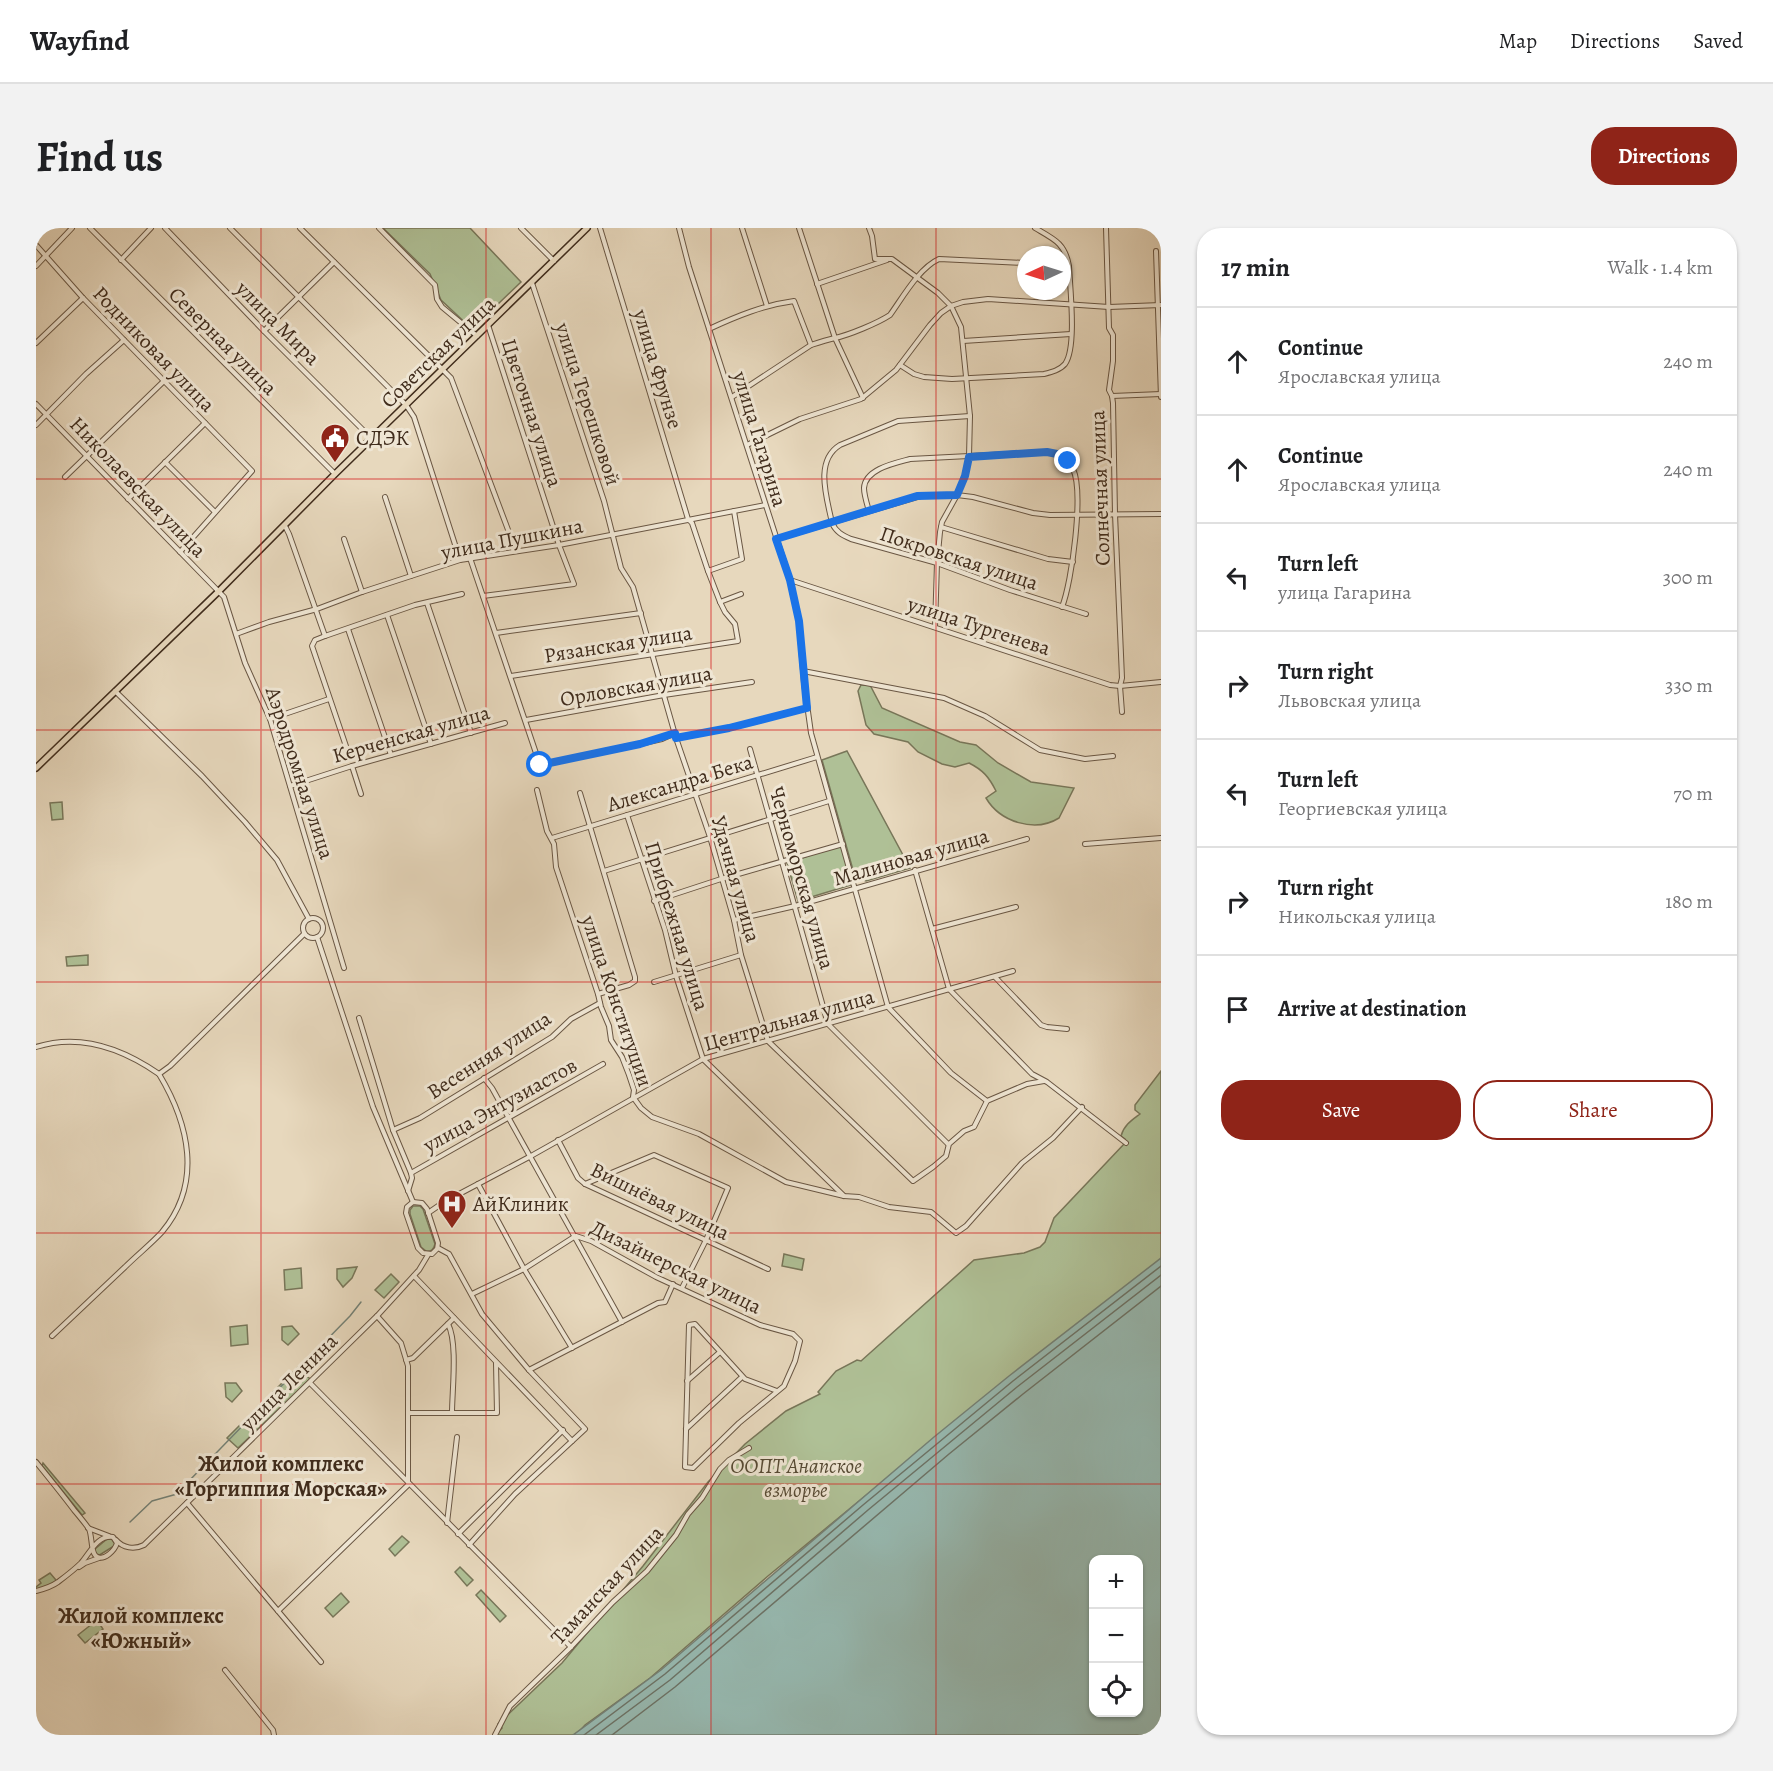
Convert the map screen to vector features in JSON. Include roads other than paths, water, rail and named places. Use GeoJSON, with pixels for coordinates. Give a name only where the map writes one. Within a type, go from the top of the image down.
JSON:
{"type":"FeatureCollection","features":[{"type":"Feature","properties":{"kind":"main road","name":"Советская улица"},"geometry":{"type":"LineString","coordinates":[[36,768],[587,228]]}},
{"type":"Feature","properties":{"kind":"street"},"geometry":{"type":"LineString","coordinates":[[36,266],[72,228]]}},
{"type":"Feature","properties":{"kind":"street","name":"Северная улица"},"geometry":{"type":"LineString","coordinates":[[90,228],[335,474]]}},
{"type":"Feature","properties":{"kind":"street"},"geometry":{"type":"LineString","coordinates":[[121,260],[151,228]]}},
{"type":"Feature","properties":{"kind":"street","name":"улица Мира"},"geometry":{"type":"LineString","coordinates":[[165,228],[372,439]]}},
{"type":"Feature","properties":{"kind":"street"},"geometry":{"type":"LineString","coordinates":[[230,228],[406,405],[414,417],[460,560]]}},
{"type":"Feature","properties":{"kind":"street"},"geometry":{"type":"LineString","coordinates":[[300,228],[451,378],[516,551]]}},
{"type":"Feature","properties":{"kind":"street"},"geometry":{"type":"LineString","coordinates":[[379,228],[435,285],[441,307],[477,336]]}},
{"type":"Feature","properties":{"kind":"street"},"geometry":{"type":"LineString","coordinates":[[521,228],[554,262]]}},
{"type":"Feature","properties":{"kind":"street","name":"улица Фрунзе"},"geometry":{"type":"LineString","coordinates":[[600,228],[688,519],[692,523],[720,602],[735,624],[738,640],[730,642]]}},
{"type":"Feature","properties":{"kind":"street","name":"улица Гагарина"},"geometry":{"type":"LineString","coordinates":[[679,228],[689,267],[790,580],[799,621],[811,733],[888,1007]]}},
{"type":"Feature","properties":{"kind":"street"},"geometry":{"type":"LineString","coordinates":[[742,228],[766,306]]}},
{"type":"Feature","properties":{"kind":"street"},"geometry":{"type":"LineString","coordinates":[[799,228],[835,338],[863,398]]}},
{"type":"Feature","properties":{"kind":"street"},"geometry":{"type":"LineString","coordinates":[[869,228],[875,259],[892,259],[918,278],[951,306],[961,327],[970,416],[969,457],[965,476],[941,526],[935,627]]}},
{"type":"Feature","properties":{"kind":"street"},"geometry":{"type":"LineString","coordinates":[[1035,228],[1062,246]]}},
{"type":"Feature","properties":{"kind":"street","name":"Солнечная улица"},"geometry":{"type":"LineString","coordinates":[[1106,228],[1109,328],[1113,336],[1113,361],[1109,390],[1112,396],[1122,712]]}},
{"type":"Feature","properties":{"kind":"street","name":"Родниковая улица"},"geometry":{"type":"LineString","coordinates":[[36,245],[83,298],[252,471],[215,513]]}},
{"type":"Feature","properties":{"kind":"street"},"geometry":{"type":"LineString","coordinates":[[1112,396],[1161,395],[1156,251]]}},
{"type":"Feature","properties":{"kind":"street"},"geometry":{"type":"LineString","coordinates":[[817,284],[892,259]]}},
{"type":"Feature","properties":{"kind":"street"},"geometry":{"type":"LineString","coordinates":[[732,397],[811,345],[883,320],[890,315],[931,263],[939,259],[1017,262]]}},
{"type":"Feature","properties":{"kind":"street"},"geometry":{"type":"LineString","coordinates":[[264,331],[334,262]]}},
{"type":"Feature","properties":{"kind":"street","name":"улица Терешковой"},"geometry":{"type":"LineString","coordinates":[[532,283],[613,535]]}},
{"type":"Feature","properties":{"kind":"street"},"geometry":{"type":"LineString","coordinates":[[36,343],[83,298]]}},
{"type":"Feature","properties":{"kind":"street"},"geometry":{"type":"LineString","coordinates":[[747,445],[800,418],[863,398],[900,365],[930,325],[951,306],[988,299],[1109,307],[1159,305]]}},
{"type":"Feature","properties":{"kind":"street"},"geometry":{"type":"LineString","coordinates":[[900,365],[915,374],[924,376],[966,378],[1055,371],[1064,365],[1070,354],[1070,300]]}},
{"type":"Feature","properties":{"kind":"street"},"geometry":{"type":"LineString","coordinates":[[709,328],[766,306],[794,302],[811,345]]}},
{"type":"Feature","properties":{"kind":"street","name":"Цветочная улица"},"geometry":{"type":"LineString","coordinates":[[483,596],[574,584],[559,545],[488,325]]}},
{"type":"Feature","properties":{"kind":"street"},"geometry":{"type":"LineString","coordinates":[[963,341],[1071,334]]}},
{"type":"Feature","properties":{"kind":"street"},"geometry":{"type":"LineString","coordinates":[[36,425],[86,374],[124,340]]}},
{"type":"Feature","properties":{"kind":"street"},"geometry":{"type":"LineString","coordinates":[[65,477],[164,381]]}},
{"type":"Feature","properties":{"kind":"street","name":"Николаевская улица"},"geometry":{"type":"LineString","coordinates":[[36,404],[219,591]]}},
{"type":"Feature","properties":{"kind":"street"},"geometry":{"type":"LineString","coordinates":[[832,523],[824,476],[826,460],[832,450],[898,421],[970,416]]}},
{"type":"Feature","properties":{"kind":"street"},"geometry":{"type":"LineString","coordinates":[[128,499],[205,423]]}},
{"type":"Feature","properties":{"kind":"street"},"geometry":{"type":"LineString","coordinates":[[869,511],[864,489],[872,473],[910,459],[1047,452],[1057,454],[1068,461],[1074,471],[1076,483],[1073,562],[1068,592],[1062,607]]}},
{"type":"Feature","properties":{"kind":"street"},"geometry":{"type":"LineString","coordinates":[[165,462],[215,513],[180,552]]}},
{"type":"Feature","properties":{"kind":"street"},"geometry":{"type":"LineString","coordinates":[[776,539],[917,496],[957,495],[1050,515],[1161,514]]}},
{"type":"Feature","properties":{"kind":"street"},"geometry":{"type":"LineString","coordinates":[[385,497],[411,576]]}},
{"type":"Feature","properties":{"kind":"street","name":"улица Пушкина"},"geometry":{"type":"LineString","coordinates":[[236,634],[460,560],[559,545],[765,505]]}},
{"type":"Feature","properties":{"kind":"street"},"geometry":{"type":"LineString","coordinates":[[708,571],[742,559],[734,511]]}},
{"type":"Feature","properties":{"kind":"street","name":"Покровская улица"},"geometry":{"type":"LineString","coordinates":[[832,523],[835,530],[851,539],[937,564],[1086,614]]}},
{"type":"Feature","properties":{"kind":"street"},"geometry":{"type":"LineString","coordinates":[[285,526],[325,636]]}},
{"type":"Feature","properties":{"kind":"street"},"geometry":{"type":"LineString","coordinates":[[941,526],[1048,559],[1073,562]]}},
{"type":"Feature","properties":{"kind":"street","name":"Удачная улица"},"geometry":{"type":"LineString","coordinates":[[613,535],[621,568],[633,587],[675,736],[710,837],[734,920],[741,955],[768,1041],[913,1181],[946,1156],[949,1144]]}},
{"type":"Feature","properties":{"kind":"street"},"geometry":{"type":"LineString","coordinates":[[344,538],[362,592]]}},
{"type":"Feature","properties":{"kind":"street"},"geometry":{"type":"LineString","coordinates":[[470,558],[540,765],[675,736],[729,728],[807,708]]}},
{"type":"Feature","properties":{"kind":"street","name":"улица Тургенева"},"geometry":{"type":"LineString","coordinates":[[790,580],[1110,685],[1161,682]]}},
{"type":"Feature","properties":{"kind":"street","name":"Аэродромная улица"},"geometry":{"type":"LineString","coordinates":[[219,591],[224,597],[245,663],[270,719],[344,968]]}},
{"type":"Feature","properties":{"kind":"street"},"geometry":{"type":"LineString","coordinates":[[350,758],[312,646],[315,640],[415,605],[462,594]]}},
{"type":"Feature","properties":{"kind":"street"},"geometry":{"type":"LineString","coordinates":[[720,602],[741,594]]}},
{"type":"Feature","properties":{"kind":"street"},"geometry":{"type":"LineString","coordinates":[[428,603],[471,733]]}},
{"type":"Feature","properties":{"kind":"street"},"geometry":{"type":"LineString","coordinates":[[496,633],[640,613]]}},
{"type":"Feature","properties":{"kind":"street"},"geometry":{"type":"LineString","coordinates":[[387,615],[431,744]]}},
{"type":"Feature","properties":{"kind":"street"},"geometry":{"type":"LineString","coordinates":[[348,629],[391,755]]}},
{"type":"Feature","properties":{"kind":"street","name":"Рязанская улица"},"geometry":{"type":"LineString","coordinates":[[511,676],[730,642]]}},
{"type":"Feature","properties":{"kind":"street"},"geometry":{"type":"LineString","coordinates":[[803,670],[944,698],[985,716],[1040,750],[1085,759],[1113,756]]}},
{"type":"Feature","properties":{"kind":"street","name":"Орловская улица"},"geometry":{"type":"LineString","coordinates":[[526,720],[752,682]]}},
{"type":"Feature","properties":{"kind":"street"},"geometry":{"type":"LineString","coordinates":[[115,691],[202,776],[245,822],[277,860],[309,919]]}},
{"type":"Feature","properties":{"kind":"street"},"geometry":{"type":"LineString","coordinates":[[270,719],[329,699]]}},
{"type":"Feature","properties":{"kind":"street","name":"Керченская улица"},"geometry":{"type":"LineString","coordinates":[[290,786],[351,766],[505,723]]}},
{"type":"Feature","properties":{"kind":"street","name":"Черноморская улица"},"geometry":{"type":"LineString","coordinates":[[750,749],[828,1024],[949,1144]]}},
{"type":"Feature","properties":{"kind":"street","name":"Александра Бека"},"geometry":{"type":"LineString","coordinates":[[552,838],[817,757]]}},
{"type":"Feature","properties":{"kind":"street"},"geometry":{"type":"LineString","coordinates":[[351,766],[361,794]]}},
{"type":"Feature","properties":{"kind":"street","name":"улица Конституции"},"geometry":{"type":"LineString","coordinates":[[537,790],[544,824],[552,838],[556,867],[614,1046],[622,1057],[629,1075],[634,1090],[633,1097],[652,1117],[699,1134],[786,1182],[844,1196],[858,1197],[889,1207],[931,1212],[956,1233],[974,1218],[1022,1163],[1053,1138],[1082,1107]]}},
{"type":"Feature","properties":{"kind":"street"},"geometry":{"type":"LineString","coordinates":[[580,793],[635,977],[635,981],[630,984],[598,994]]}},
{"type":"Feature","properties":{"kind":"street"},"geometry":{"type":"LineString","coordinates":[[604,871],[829,801]]}},
{"type":"Feature","properties":{"kind":"street","name":"Прибрежная улица"},"geometry":{"type":"LineString","coordinates":[[627,815],[665,930],[676,976],[703,1059],[844,1196]]}},
{"type":"Feature","properties":{"kind":"street"},"geometry":{"type":"LineString","coordinates":[[1085,844],[1161,838]]}},
{"type":"Feature","properties":{"kind":"street","name":"Малиновая улица"},"geometry":{"type":"LineString","coordinates":[[734,920],[795,906],[1027,839]]}},
{"type":"Feature","properties":{"kind":"street"},"geometry":{"type":"LineString","coordinates":[[654,901],[843,844]]}},
{"type":"Feature","properties":{"kind":"street"},"geometry":{"type":"LineString","coordinates":[[915,870],[949,989],[1032,1074],[1082,1107],[1126,1143]]}},
{"type":"Feature","properties":{"kind":"street"},"geometry":{"type":"LineString","coordinates":[[932,929],[1016,907]]}},
{"type":"Feature","properties":{"kind":"street"},"geometry":{"type":"LineString","coordinates":[[315,918],[321,923],[323,931],[317,938],[310,938],[304,934],[303,926],[309,919],[315,918]]}},
{"type":"Feature","properties":{"kind":"street"},"geometry":{"type":"LineString","coordinates":[[159,1074],[170,1066],[304,934]]}},
{"type":"Feature","properties":{"kind":"street"},"geometry":{"type":"LineString","coordinates":[[317,938],[373,1107],[412,1202]]}},
{"type":"Feature","properties":{"kind":"street"},"geometry":{"type":"LineString","coordinates":[[654,982],[741,955]]}},
{"type":"Feature","properties":{"kind":"street","name":"Центральная улица"},"geometry":{"type":"LineString","coordinates":[[428,1213],[703,1059],[1013,971]]}},
{"type":"Feature","properties":{"kind":"street"},"geometry":{"type":"LineString","coordinates":[[995,977],[1041,1024],[1047,1027],[1067,1029]]}},
{"type":"Feature","properties":{"kind":"street","name":"Весенняя улица"},"geometry":{"type":"LineString","coordinates":[[393,1130],[420,1118],[552,1037],[571,1019],[600,1003]]}},
{"type":"Feature","properties":{"kind":"street"},"geometry":{"type":"LineString","coordinates":[[888,1007],[951,1073],[987,1101]]}},
{"type":"Feature","properties":{"kind":"street"},"geometry":{"type":"LineString","coordinates":[[359,1018],[393,1130],[411,1173],[412,1179],[408,1192]]}},
{"type":"Feature","properties":{"kind":"street"},"geometry":{"type":"LineString","coordinates":[[36,1047],[68,1042],[98,1044],[121,1052],[159,1074],[180,1114],[186,1139],[189,1168],[184,1191],[163,1231],[52,1336]]}},
{"type":"Feature","properties":{"kind":"street","name":"улица Энтузиастов"},"geometry":{"type":"LineString","coordinates":[[411,1173],[603,1064]]}},
{"type":"Feature","properties":{"kind":"street"},"geometry":{"type":"LineString","coordinates":[[484,1078],[531,1156],[621,1322]]}},
{"type":"Feature","properties":{"kind":"street"},"geometry":{"type":"LineString","coordinates":[[949,1144],[964,1131],[974,1127],[987,1101],[1027,1084],[1044,1081]]}},
{"type":"Feature","properties":{"kind":"street","name":"Вишнёвая улица"},"geometry":{"type":"LineString","coordinates":[[558,1140],[578,1178],[585,1184],[768,1269]]}},
{"type":"Feature","properties":{"kind":"street"},"geometry":{"type":"LineString","coordinates":[[585,1184],[654,1155],[728,1188],[706,1240],[681,1288]]}},
{"type":"Feature","properties":{"kind":"street"},"geometry":{"type":"LineString","coordinates":[[478,1184],[524,1269],[572,1348]]}},
{"type":"Feature","properties":{"kind":"street"},"geometry":{"type":"LineString","coordinates":[[412,1202],[422,1203],[428,1213],[438,1241],[438,1248],[434,1253],[428,1255],[419,1250],[407,1215],[407,1207],[412,1202]]}},
{"type":"Feature","properties":{"kind":"street"},"geometry":{"type":"LineString","coordinates":[[472,1294],[524,1269],[574,1237]]}},
{"type":"Feature","properties":{"kind":"street","name":"Дизайнерская улица"},"geometry":{"type":"LineString","coordinates":[[574,1237],[591,1241],[656,1277],[760,1325],[797,1337],[800,1341],[790,1373],[784,1386],[777,1391]]}},
{"type":"Feature","properties":{"kind":"street"},"geometry":{"type":"LineString","coordinates":[[438,1248],[450,1254],[482,1314],[529,1370],[585,1429],[514,1494],[469,1545]]}},
{"type":"Feature","properties":{"kind":"street","name":"улица Ленина"},"geometry":{"type":"LineString","coordinates":[[123,1546],[138,1548],[144,1545],[377,1316],[422,1267],[428,1255]]}},
{"type":"Feature","properties":{"kind":"street"},"geometry":{"type":"LineString","coordinates":[[414,1276],[572,1441]]}},
{"type":"Feature","properties":{"kind":"street"},"geometry":{"type":"LineString","coordinates":[[529,1370],[658,1303],[665,1302],[673,1284]]}},
{"type":"Feature","properties":{"kind":"street"},"geometry":{"type":"LineString","coordinates":[[278,1611],[408,1484],[408,1366],[401,1343],[377,1316]]}},
{"type":"Feature","properties":{"kind":"street"},"geometry":{"type":"LineString","coordinates":[[406,1360],[413,1358],[454,1318]]}},
{"type":"Feature","properties":{"kind":"street"},"geometry":{"type":"LineString","coordinates":[[448,1324],[452,1331],[452,1413]]}},
{"type":"Feature","properties":{"kind":"street"},"geometry":{"type":"LineString","coordinates":[[695,1324],[720,1352],[742,1377],[777,1391],[693,1468],[685,1467],[689,1325],[695,1324]]}},
{"type":"Feature","properties":{"kind":"street"},"geometry":{"type":"LineString","coordinates":[[687,1382],[720,1352]]}},
{"type":"Feature","properties":{"kind":"street"},"geometry":{"type":"LineString","coordinates":[[408,1413],[497,1413],[496,1362]]}},
{"type":"Feature","properties":{"kind":"street"},"geometry":{"type":"LineString","coordinates":[[686,1429],[742,1377]]}},
{"type":"Feature","properties":{"kind":"street"},"geometry":{"type":"LineString","coordinates":[[310,1383],[571,1647]]}},
{"type":"Feature","properties":{"kind":"street"},"geometry":{"type":"LineString","coordinates":[[458,1534],[563,1430]]}},
{"type":"Feature","properties":{"kind":"street"},"geometry":{"type":"LineString","coordinates":[[447,1522],[458,1437]]}},
{"type":"Feature","properties":{"kind":"street","name":"Таманская улица"},"geometry":{"type":"LineString","coordinates":[[495,1735],[510,1706],[661,1556],[720,1469],[729,1460],[749,1448]]}},
{"type":"Feature","properties":{"kind":"street"},"geometry":{"type":"LineString","coordinates":[[36,1462],[88,1527],[93,1553],[96,1557],[100,1557]]}},
{"type":"Feature","properties":{"kind":"street"},"geometry":{"type":"LineString","coordinates":[[187,1503],[321,1662]]}},
{"type":"Feature","properties":{"kind":"street"},"geometry":{"type":"LineString","coordinates":[[36,1592],[57,1585],[85,1563],[123,1546],[116,1539],[88,1527]]}},
{"type":"Feature","properties":{"kind":"street"},"geometry":{"type":"LineString","coordinates":[[36,1592],[59,1581],[79,1564],[92,1548],[109,1536]]}},
{"type":"Feature","properties":{"kind":"street"},"geometry":{"type":"LineString","coordinates":[[114,1550],[116,1539]]}},
{"type":"Feature","properties":{"kind":"street"},"geometry":{"type":"LineString","coordinates":[[225,1670],[273,1730],[274,1735]]}},
{"type":"Feature","properties":{"kind":"water"},"geometry":{"type":"Polygon","coordinates":[[[1161,1258],[1161,1735],[573,1735],[661,1670],[934,1437],[1161,1258]]]}},
{"type":"Feature","properties":{"kind":"waterway"},"geometry":{"type":"LineString","coordinates":[[259,1409],[361,1302]]}},
{"type":"Feature","properties":{"kind":"waterway"},"geometry":{"type":"LineString","coordinates":[[186,1484],[256,1412]]}},
{"type":"Feature","properties":{"kind":"waterway"},"geometry":{"type":"LineString","coordinates":[[130,1522],[152,1501],[177,1494],[182,1489]]}},
{"type":"Feature","properties":{"kind":"place","name":"СДЭК"},"geometry":{"type":"Point","coordinates":[335,464]}},
{"type":"Feature","properties":{"kind":"place","name":"АйКлиник"},"geometry":{"type":"Point","coordinates":[452,1230]}},
{"type":"Feature","properties":{"kind":"district","name":"Жилой комплекс «Горгиппия Морская»"},"geometry":{"type":"Point","coordinates":[281,1476]}},
{"type":"Feature","properties":{"kind":"district","name":"Жилой комплекс «Южный»"},"geometry":{"type":"Point","coordinates":[141,1628]}},
{"type":"Feature","properties":{"kind":"park label","name":"ООПТ Анапское взморье"},"geometry":{"type":"Point","coordinates":[796,1478]}}]}
